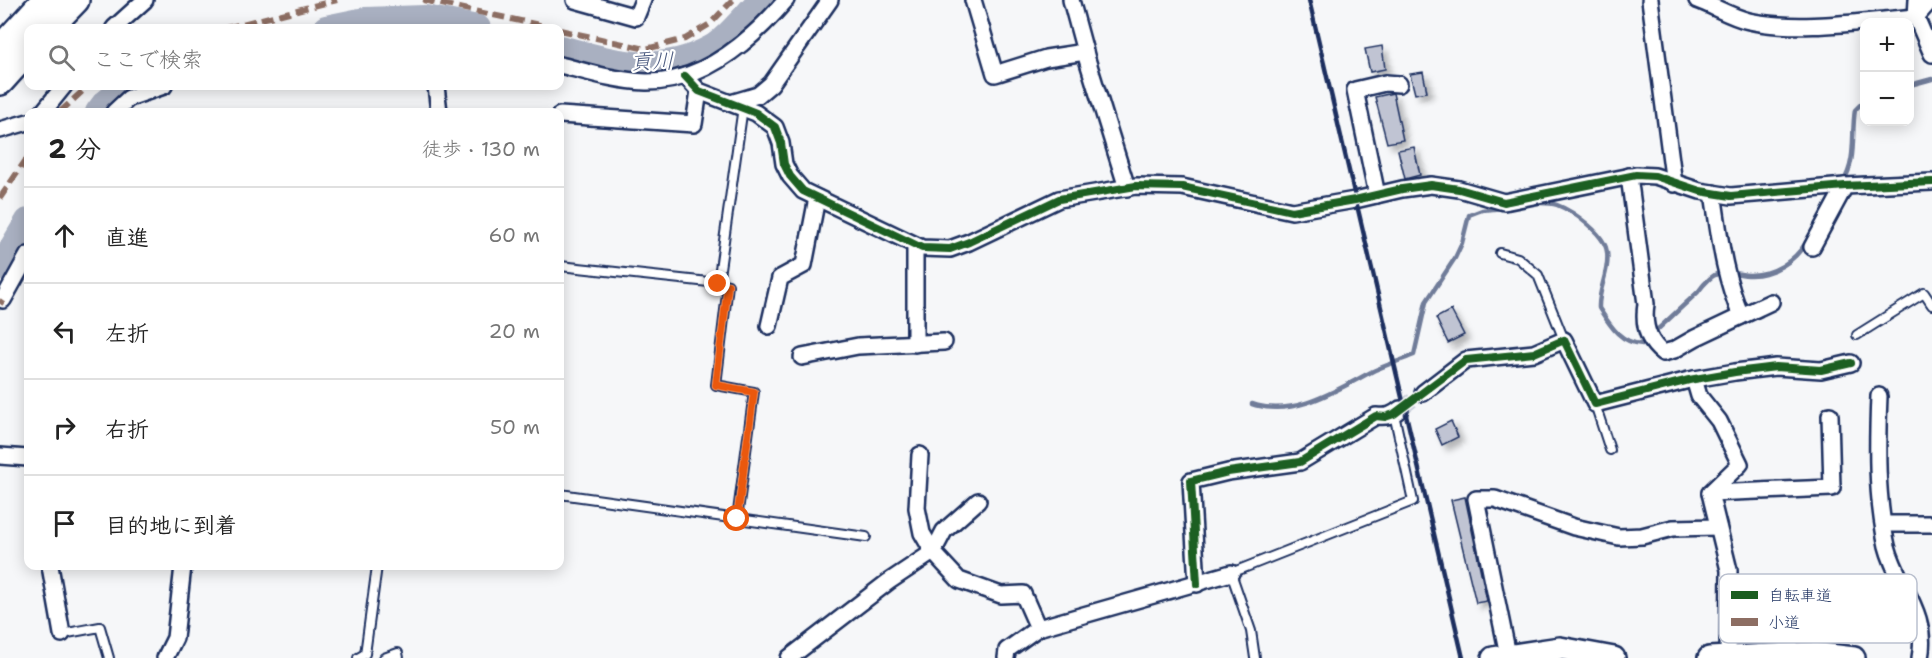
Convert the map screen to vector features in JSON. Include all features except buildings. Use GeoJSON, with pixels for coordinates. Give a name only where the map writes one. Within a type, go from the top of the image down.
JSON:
{"type":"FeatureCollection","features":[{"type":"Feature","properties":{"kind":"highway"},"geometry":{"type":"LineString","coordinates":[[0,50],[46,0]]}},
{"type":"Feature","properties":{"kind":"highway"},"geometry":{"type":"LineString","coordinates":[[52,24],[75,0]]}},
{"type":"Feature","properties":{"kind":"highway"},"geometry":{"type":"LineString","coordinates":[[0,81],[24,54]]}},
{"type":"Feature","properties":{"kind":"street"},"geometry":{"type":"LineString","coordinates":[[118,24],[145,0]]}},
{"type":"Feature","properties":{"kind":"street"},"geometry":{"type":"LineString","coordinates":[[574,0],[636,17],[643,0]]}},
{"type":"Feature","properties":{"kind":"street"},"geometry":{"type":"LineString","coordinates":[[564,66],[603,76],[644,82],[665,81],[685,76],[737,49],[775,14],[786,0]]}},
{"type":"Feature","properties":{"kind":"street"},"geometry":{"type":"LineString","coordinates":[[738,105],[758,95],[771,84],[830,0]]}},
{"type":"Feature","properties":{"kind":"street"},"geometry":{"type":"LineString","coordinates":[[973,0],[995,74],[1046,58],[1085,52]]}},
{"type":"Feature","properties":{"kind":"street"},"geometry":{"type":"LineString","coordinates":[[1071,0],[1127,188]]}},
{"type":"Feature","properties":{"kind":"street"},"geometry":{"type":"LineString","coordinates":[[1650,0],[1674,184]]}},
{"type":"Feature","properties":{"kind":"street"},"geometry":{"type":"LineString","coordinates":[[1697,0],[1748,21],[1789,25],[1916,17],[1931,0]]}},
{"type":"Feature","properties":{"kind":"street"},"geometry":{"type":"LineString","coordinates":[[1917,0],[1916,17],[1932,54]]}},
{"type":"Feature","properties":{"kind":"street"},"geometry":{"type":"LineString","coordinates":[[685,76],[699,91],[756,113],[775,128],[781,143],[784,164],[790,176],[803,191],[922,248],[950,249],[1059,199],[1127,188],[1182,188],[1292,211],[1431,185],[1459,189],[1504,202],[1629,176],[1655,176],[1674,184],[1731,196],[1845,186],[1932,182]]}},
{"type":"Feature","properties":{"kind":"street"},"geometry":{"type":"LineString","coordinates":[[1377,195],[1355,90],[1385,83],[1400,84]]}},
{"type":"Feature","properties":{"kind":"street"},"geometry":{"type":"LineString","coordinates":[[46,108],[61,90]]}},
{"type":"Feature","properties":{"kind":"street"},"geometry":{"type":"LineString","coordinates":[[118,108],[129,99],[153,90]]}},
{"type":"Feature","properties":{"kind":"street"},"geometry":{"type":"LineString","coordinates":[[436,90],[439,108]]}},
{"type":"Feature","properties":{"kind":"street"},"geometry":{"type":"LineString","coordinates":[[564,115],[694,124],[699,91]]}},
{"type":"Feature","properties":{"kind":"street"},"geometry":{"type":"LineString","coordinates":[[0,130],[24,123]]}},
{"type":"Feature","properties":{"kind":"street"},"geometry":{"type":"LineString","coordinates":[[1629,176],[1646,304],[1644,316],[1649,339],[1656,348],[1663,353],[1674,350],[1771,302]]}},
{"type":"Feature","properties":{"kind":"street"},"geometry":{"type":"LineString","coordinates":[[1812,247],[1845,186]]}},
{"type":"Feature","properties":{"kind":"street"},"geometry":{"type":"LineString","coordinates":[[1713,193],[1724,270],[1741,316]]}},
{"type":"Feature","properties":{"kind":"street"},"geometry":{"type":"LineString","coordinates":[[769,326],[780,278],[804,265],[817,198]]}},
{"type":"Feature","properties":{"kind":"street"},"geometry":{"type":"LineString","coordinates":[[915,245],[915,344]]}},
{"type":"Feature","properties":{"kind":"street"},"geometry":{"type":"LineString","coordinates":[[3,300],[24,262]]}},
{"type":"Feature","properties":{"kind":"street"},"geometry":{"type":"LineString","coordinates":[[1423,393],[1466,360],[1534,354],[1564,340],[1595,404],[1694,379],[1776,367],[1821,370],[1851,363]]}},
{"type":"Feature","properties":{"kind":"street"},"geometry":{"type":"LineString","coordinates":[[802,357],[858,346],[944,342]]}},
{"type":"Feature","properties":{"kind":"street"},"geometry":{"type":"LineString","coordinates":[[1694,379],[1699,396],[1719,421],[1740,464],[1710,493]]}},
{"type":"Feature","properties":{"kind":"street"},"geometry":{"type":"LineString","coordinates":[[1879,396],[1877,453],[1884,524],[1892,563],[1898,574]]}},
{"type":"Feature","properties":{"kind":"street"},"geometry":{"type":"LineString","coordinates":[[1197,584],[1191,482],[1228,472],[1300,462],[1376,416],[1385,417],[1397,412]]}},
{"type":"Feature","properties":{"kind":"street"},"geometry":{"type":"LineString","coordinates":[[1710,493],[1832,488],[1830,415]]}},
{"type":"Feature","properties":{"kind":"street"},"geometry":{"type":"LineString","coordinates":[[920,455],[917,508],[922,533],[933,552],[959,580],[1000,595],[1023,594],[1038,628]]}},
{"type":"Feature","properties":{"kind":"street"},"geometry":{"type":"LineString","coordinates":[[0,456],[24,458]]}},
{"type":"Feature","properties":{"kind":"street"},"geometry":{"type":"LineString","coordinates":[[1710,493],[1729,574]]}},
{"type":"Feature","properties":{"kind":"street"},"geometry":{"type":"LineString","coordinates":[[1614,658],[1560,648],[1501,657],[1476,499],[1495,499],[1574,526],[1620,537],[1642,536],[1672,528],[1718,527]]}},
{"type":"Feature","properties":{"kind":"street"},"geometry":{"type":"LineString","coordinates":[[789,658],[888,582],[933,552],[944,531],[978,501]]}},
{"type":"Feature","properties":{"kind":"street"},"geometry":{"type":"LineString","coordinates":[[1884,524],[1932,524]]}},
{"type":"Feature","properties":{"kind":"street"},"geometry":{"type":"LineString","coordinates":[[51,570],[62,634]]}},
{"type":"Feature","properties":{"kind":"street"},"geometry":{"type":"LineString","coordinates":[[165,658],[175,638],[183,570]]}},
{"type":"Feature","properties":{"kind":"street"},"geometry":{"type":"LineString","coordinates":[[1006,658],[1007,650],[1038,628],[1230,573]]}},
{"type":"Feature","properties":{"kind":"street"},"geometry":{"type":"LineString","coordinates":[[1917,614],[1921,631],[1920,658]]}},
{"type":"Feature","properties":{"kind":"street"},"geometry":{"type":"LineString","coordinates":[[1728,657],[1812,653],[1854,658]]}},
{"type":"Feature","properties":{"kind":"lane"},"geometry":{"type":"LineString","coordinates":[[718,284],[738,105]]}},
{"type":"Feature","properties":{"kind":"lane"},"geometry":{"type":"LineString","coordinates":[[1500,254],[1518,258],[1538,275],[1564,340]]}},
{"type":"Feature","properties":{"kind":"lane"},"geometry":{"type":"LineString","coordinates":[[564,266],[728,285],[716,385],[754,392],[737,519]]}},
{"type":"Feature","properties":{"kind":"lane"},"geometry":{"type":"LineString","coordinates":[[1857,335],[1923,293],[1932,305]]}},
{"type":"Feature","properties":{"kind":"lane"},"geometry":{"type":"LineString","coordinates":[[1595,404],[1610,450]]}},
{"type":"Feature","properties":{"kind":"lane"},"geometry":{"type":"LineString","coordinates":[[1255,658],[1251,631],[1230,573],[1413,501],[1397,412]]}},
{"type":"Feature","properties":{"kind":"lane"},"geometry":{"type":"LineString","coordinates":[[564,495],[866,537]]}},
{"type":"Feature","properties":{"kind":"lane"},"geometry":{"type":"LineString","coordinates":[[365,657],[376,570]]}},
{"type":"Feature","properties":{"kind":"lane"},"geometry":{"type":"LineString","coordinates":[[62,634],[100,627],[109,658]]}},
{"type":"Feature","properties":{"kind":"lane"},"geometry":{"type":"LineString","coordinates":[[384,658],[398,653],[399,658]]}},
{"type":"Feature","properties":{"kind":"waterway","name":"貢川"},"geometry":{"type":"LineString","coordinates":[[564,49],[617,62],[636,64],[672,62],[691,57],[717,44],[760,0]]}},
{"type":"Feature","properties":{"kind":"waterway","name":"貢川"},"geometry":{"type":"LineString","coordinates":[[346,24],[365,20],[425,18],[457,24]]}},
{"type":"Feature","properties":{"kind":"waterway"},"geometry":{"type":"LineString","coordinates":[[1914,84],[1932,79]]}},
{"type":"Feature","properties":{"kind":"waterway","name":"貢川"},"geometry":{"type":"LineString","coordinates":[[101,108],[121,90]]}},
{"type":"Feature","properties":{"kind":"waterway"},"geometry":{"type":"LineString","coordinates":[[1843,182],[1852,156],[1855,110],[1860,105]]}},
{"type":"Feature","properties":{"kind":"waterway"},"geometry":{"type":"LineString","coordinates":[[1533,203],[1551,203],[1564,208],[1587,224],[1601,238],[1605,245],[1607,259],[1599,308],[1612,327],[1622,337],[1634,343],[1642,344],[1713,276],[1726,272],[1748,275],[1766,273],[1790,261],[1807,241]]}},
{"type":"Feature","properties":{"kind":"waterway"},"geometry":{"type":"LineString","coordinates":[[1252,404],[1283,408],[1298,405],[1414,355],[1426,302],[1455,258],[1462,243],[1469,215],[1482,210],[1504,208]]}},
{"type":"Feature","properties":{"kind":"waterway","name":"貢川"},"geometry":{"type":"LineString","coordinates":[[0,268],[24,228]]}},
{"type":"Feature","properties":{"kind":"tunnel"},"geometry":{"type":"LineString","coordinates":[[1400,409],[1423,393]]}},
{"type":"Feature","properties":{"kind":"railway"},"geometry":{"type":"LineString","coordinates":[[1309,0],[1463,658]]}},
{"type":"Feature","properties":{"kind":"marked path"},"geometry":{"type":"LineString","coordinates":[[242,24],[337,0]]}},
{"type":"Feature","properties":{"kind":"marked path"},"geometry":{"type":"LineString","coordinates":[[423,0],[534,24]]}},
{"type":"Feature","properties":{"kind":"marked path"},"geometry":{"type":"LineString","coordinates":[[564,31],[646,49],[685,39],[710,24],[733,0]]}},
{"type":"Feature","properties":{"kind":"marked path"},"geometry":{"type":"LineString","coordinates":[[64,108],[84,90]]}},
{"type":"Feature","properties":{"kind":"marked path"},"geometry":{"type":"LineString","coordinates":[[0,198],[24,163]]}},
{"type":"Feature","properties":{"kind":"marked path"},"geometry":{"type":"LineString","coordinates":[[0,304],[3,300]]}},
{"type":"Feature","properties":{"kind":"cycle path"},"geometry":{"type":"LineString","coordinates":[[685,76],[699,91],[756,113],[775,127],[781,143],[784,164],[790,176],[803,191],[922,248],[950,249],[1059,199],[1136,186],[1182,187],[1292,211],[1431,185],[1459,189],[1504,202],[1636,175],[1655,176],[1700,191],[1731,196],[1845,186],[1932,182]]}},
{"type":"Feature","properties":{"kind":"cycle path"},"geometry":{"type":"LineString","coordinates":[[1197,584],[1191,481],[1228,472],[1300,462],[1376,416],[1385,417],[1394,414],[1466,360],[1534,353],[1564,340],[1595,404],[1689,380],[1735,372],[1776,367],[1821,370],[1851,363]]}},
{"type":"Feature","properties":{"kind":"route"},"geometry":{"type":"LineString","coordinates":[[718,284],[728,285],[716,385],[754,392],[737,519]]}}]}
